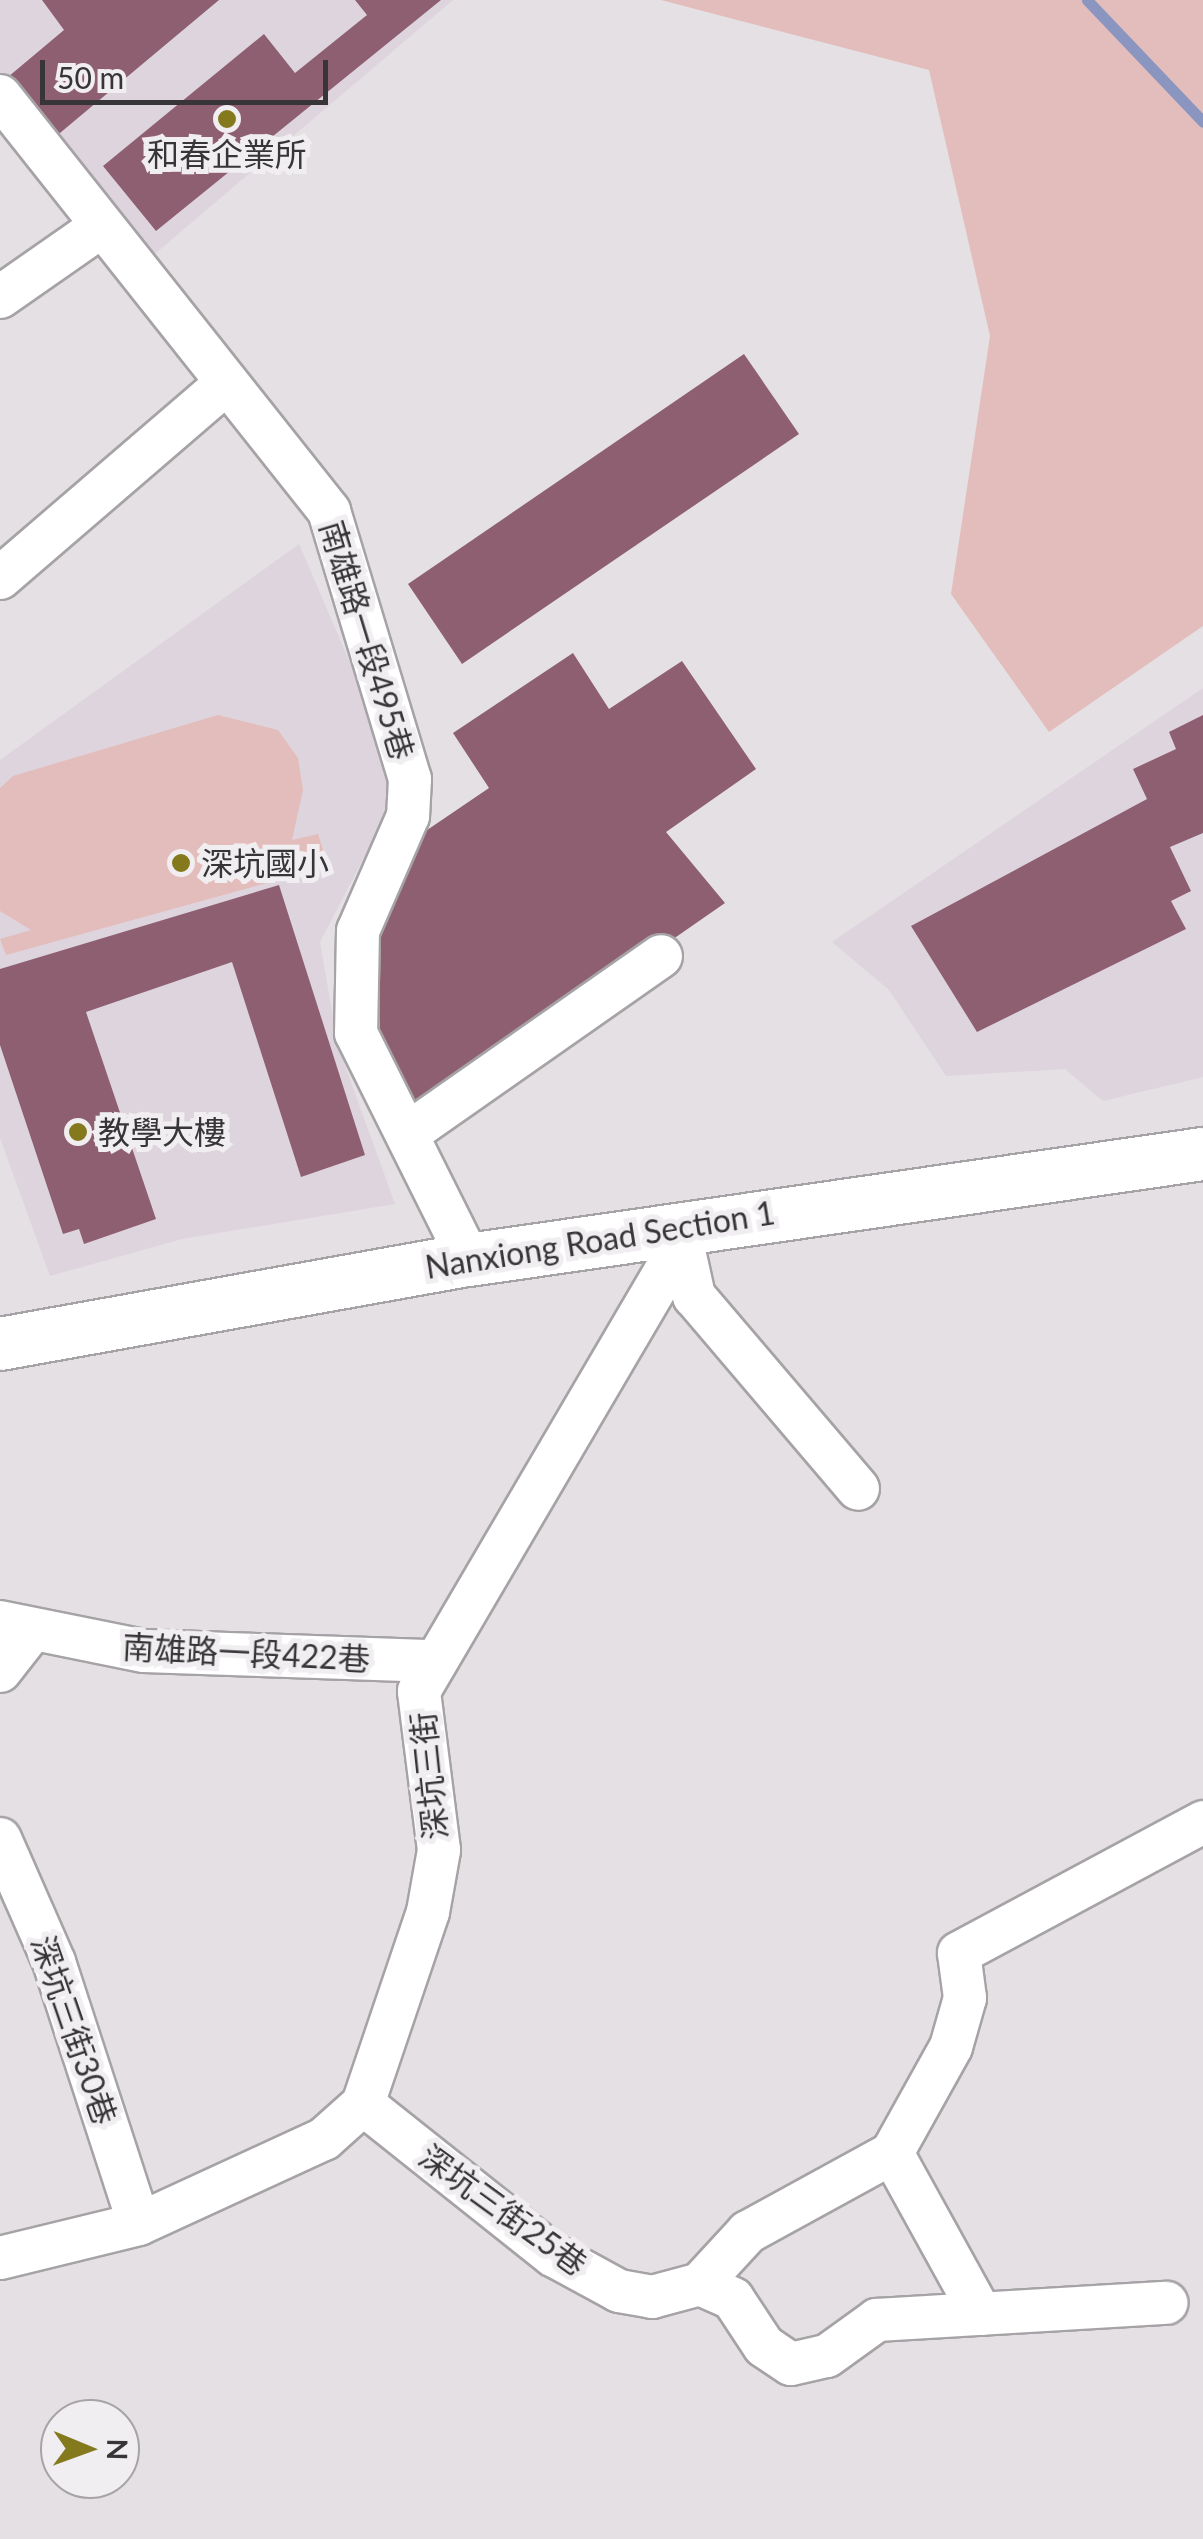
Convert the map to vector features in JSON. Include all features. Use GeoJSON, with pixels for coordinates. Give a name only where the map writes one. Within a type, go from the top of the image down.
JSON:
{"type":"FeatureCollection","features":[{"type":"Feature","properties":{"kind":"main road","name":"Nanxiong Road Section 1"},"geometry":{"type":"LineString","coordinates":[[0,1344],[469,1260],[1203,1154]]}},
{"type":"Feature","properties":{"kind":"street","name":"南雄路一段495巷"},"geometry":{"type":"LineString","coordinates":[[0,96],[222,386],[329,511],[410,778],[408,816],[358,930],[352,990],[356,1033],[469,1260]]}},
{"type":"Feature","properties":{"kind":"street"},"geometry":{"type":"LineString","coordinates":[[0,297],[98,228]]}},
{"type":"Feature","properties":{"kind":"street"},"geometry":{"type":"LineString","coordinates":[[0,578],[222,386]]}},
{"type":"Feature","properties":{"kind":"street"},"geometry":{"type":"LineString","coordinates":[[406,1134],[661,956]]}},
{"type":"Feature","properties":{"kind":"street"},"geometry":{"type":"LineString","coordinates":[[679,1228],[694,1296],[858,1489]]}},
{"type":"Feature","properties":{"kind":"street","name":"深坑三街"},"geometry":{"type":"LineString","coordinates":[[363,2104],[436,1865],[438,1811],[419,1691],[668,1267],[679,1228]]}},
{"type":"Feature","properties":{"kind":"street"},"geometry":{"type":"LineString","coordinates":[[0,1671],[14,1628]]}},
{"type":"Feature","properties":{"kind":"street","name":"南雄路一段422巷"},"geometry":{"type":"LineString","coordinates":[[14,1628],[238,1659],[434,1661]]}},
{"type":"Feature","properties":{"kind":"street"},"geometry":{"type":"LineString","coordinates":[[1167,2303],[877,2320],[827,2356],[791,2364],[764,2346],[733,2300],[700,2284],[748,2232],[892,2154],[951,2047],[965,1998],[960,1953],[1203,1822]]}},
{"type":"Feature","properties":{"kind":"street","name":"深坑三街30巷"},"geometry":{"type":"LineString","coordinates":[[0,1839],[54,1962],[138,2224]]}},
{"type":"Feature","properties":{"kind":"street"},"geometry":{"type":"LineString","coordinates":[[0,2258],[138,2224],[324,2139],[363,2104]]}},
{"type":"Feature","properties":{"kind":"street","name":"深坑三街25巷"},"geometry":{"type":"LineString","coordinates":[[363,2104],[554,2254],[620,2291],[652,2298],[700,2284]]}},
{"type":"Feature","properties":{"kind":"street"},"geometry":{"type":"LineString","coordinates":[[892,2154],[981,2314]]}},
{"type":"Feature","properties":{"kind":"shaded area"},"geometry":{"type":"Polygon","coordinates":[[[0,0],[453,0],[150,258],[0,112],[0,0]]]}},
{"type":"Feature","properties":{"kind":"shaded area"},"geometry":{"type":"Polygon","coordinates":[[[661,0],[1203,0],[1203,626],[1049,732],[951,594],[990,336],[929,70],[661,0]]]}},
{"type":"Feature","properties":{"kind":"shaded area","name":"深坑國小"},"geometry":{"type":"Polygon","coordinates":[[[299,544],[402,784],[320,942],[338,1046],[395,1204],[182,1239],[50,1276],[0,1138],[0,760],[299,544]]]}},
{"type":"Feature","properties":{"kind":"shaded area"},"geometry":{"type":"Polygon","coordinates":[[[1203,688],[1203,1077],[1103,1101],[1065,1069],[946,1076],[889,990],[832,942],[1203,688]]]}},
{"type":"Feature","properties":{"kind":"shaded area"},"geometry":{"type":"Polygon","coordinates":[[[218,715],[278,730],[298,758],[303,790],[292,840],[318,834],[328,866],[6,955],[0,939],[31,930],[0,911],[0,788],[13,776],[218,715]]]}},
{"type":"Feature","properties":{"kind":"building"},"geometry":{"type":"Polygon","coordinates":[[[42,0],[219,0],[54,138],[8,77],[64,30],[42,0]]]}},
{"type":"Feature","properties":{"kind":"building","name":"和春企業所"},"geometry":{"type":"Polygon","coordinates":[[[355,0],[441,0],[156,231],[103,166],[264,34],[295,73],[367,15],[355,0]]]}},
{"type":"Feature","properties":{"kind":"building"},"geometry":{"type":"Polygon","coordinates":[[[744,354],[799,434],[462,664],[408,584],[744,354]]]}},
{"type":"Feature","properties":{"kind":"building"},"geometry":{"type":"Polygon","coordinates":[[[573,653],[609,709],[682,661],[756,769],[666,832],[725,903],[414,1119],[380,1044],[378,941],[408,843],[489,788],[453,733],[573,653]]]}},
{"type":"Feature","properties":{"kind":"building"},"geometry":{"type":"Polygon","coordinates":[[[1203,715],[1203,833],[1170,847],[1191,891],[1171,901],[1186,929],[977,1032],[911,926],[1147,799],[1133,769],[1176,749],[1169,732],[1203,715]]]}},
{"type":"Feature","properties":{"kind":"building"},"geometry":{"type":"Polygon","coordinates":[[[279,885],[365,1155],[301,1177],[232,962],[86,1012],[156,1219],[84,1244],[79,1229],[63,1234],[0,1045],[0,969],[279,885]]]}},
{"type":"Feature","properties":{"kind":"waterway"},"geometry":{"type":"LineString","coordinates":[[1087,0],[1203,122]]}},
{"type":"Feature","properties":{"kind":"place","name":"和春企業所"},"geometry":{"type":"Point","coordinates":[227,119]}},
{"type":"Feature","properties":{"kind":"place","name":"深坑國小"},"geometry":{"type":"Point","coordinates":[181,863]}},
{"type":"Feature","properties":{"kind":"place","name":"教學大樓"},"geometry":{"type":"Point","coordinates":[78,1132]}}]}
